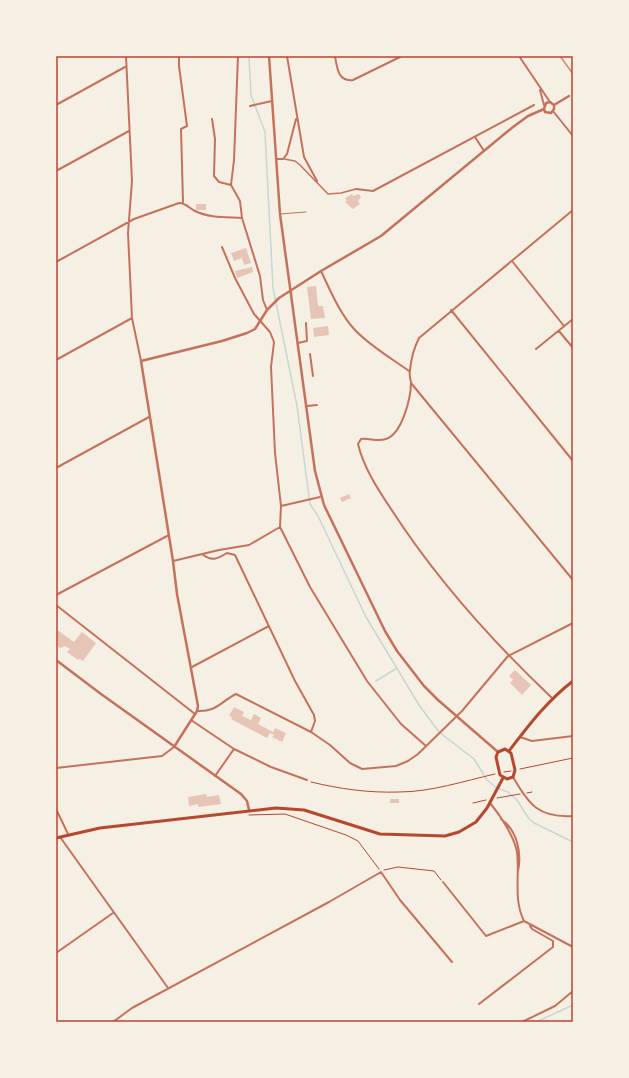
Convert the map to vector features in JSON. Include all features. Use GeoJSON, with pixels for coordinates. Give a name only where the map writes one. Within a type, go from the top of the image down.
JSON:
{"type":"FeatureCollection","features":[{"type":"Feature","properties":{"kind":"main road"},"geometry":{"type":"LineString","coordinates":[[509,751],[535,717],[552,698],[573,681]]}},
{"type":"Feature","properties":{"kind":"main road"},"geometry":{"type":"LineString","coordinates":[[502,778],[496,759],[498,752],[505,749],[509,751]]}},
{"type":"Feature","properties":{"kind":"main road"},"geometry":{"type":"LineString","coordinates":[[502,778],[507,779],[513,777],[515,770],[509,751]]}},
{"type":"Feature","properties":{"kind":"main road"},"geometry":{"type":"LineString","coordinates":[[56,838],[68,834],[100,828],[249,810],[291,808],[380,834],[445,836],[459,832],[476,822],[496,791],[502,778]]}},
{"type":"Feature","properties":{"kind":"street"},"geometry":{"type":"LineString","coordinates":[[56,768],[162,756],[174,747],[197,712],[198,700],[177,594],[141,361],[132,318],[128,233],[132,181],[125,67],[126,56]]}},
{"type":"Feature","properties":{"kind":"street"},"geometry":{"type":"LineString","coordinates":[[180,56],[179,66],[187,126],[181,129],[183,203]]}},
{"type":"Feature","properties":{"kind":"street"},"geometry":{"type":"LineString","coordinates":[[238,56],[234,160],[231,185],[240,201],[242,218],[260,276],[263,300],[268,310]]}},
{"type":"Feature","properties":{"kind":"street"},"geometry":{"type":"LineString","coordinates":[[269,56],[280,214],[320,497],[381,624],[397,651],[424,686],[498,752]]}},
{"type":"Feature","properties":{"kind":"street"},"geometry":{"type":"LineString","coordinates":[[287,56],[296,118],[304,157],[317,181]]}},
{"type":"Feature","properties":{"kind":"street"},"geometry":{"type":"LineString","coordinates":[[335,56],[339,74],[342,79],[347,81],[353,80],[402,56]]}},
{"type":"Feature","properties":{"kind":"street"},"geometry":{"type":"LineString","coordinates":[[519,56],[540,89],[554,105]]}},
{"type":"Feature","properties":{"kind":"street"},"geometry":{"type":"LineString","coordinates":[[56,106],[125,67]]}},
{"type":"Feature","properties":{"kind":"street"},"geometry":{"type":"LineString","coordinates":[[540,89],[544,110]]}},
{"type":"Feature","properties":{"kind":"street"},"geometry":{"type":"LineString","coordinates":[[569,96],[554,105],[553,111],[573,136]]}},
{"type":"Feature","properties":{"kind":"street"},"geometry":{"type":"LineString","coordinates":[[250,106],[273,101]]}},
{"type":"Feature","properties":{"kind":"street"},"geometry":{"type":"LineString","coordinates":[[544,105],[550,102]]}},
{"type":"Feature","properties":{"kind":"street"},"geometry":{"type":"LineString","coordinates":[[276,159],[295,161],[317,181],[328,194],[341,193],[356,189],[374,191],[534,105]]}},
{"type":"Feature","properties":{"kind":"street"},"geometry":{"type":"LineString","coordinates":[[544,110],[548,113],[553,111]]}},
{"type":"Feature","properties":{"kind":"street"},"geometry":{"type":"LineString","coordinates":[[141,361],[248,333],[255,329],[271,305],[290,289],[381,236],[526,118],[544,110]]}},
{"type":"Feature","properties":{"kind":"street"},"geometry":{"type":"LineString","coordinates":[[522,112],[526,118]]}},
{"type":"Feature","properties":{"kind":"street"},"geometry":{"type":"LineString","coordinates":[[283,159],[287,154],[296,118]]}},
{"type":"Feature","properties":{"kind":"street"},"geometry":{"type":"LineString","coordinates":[[212,119],[215,139],[214,176],[219,182],[231,185]]}},
{"type":"Feature","properties":{"kind":"street"},"geometry":{"type":"LineString","coordinates":[[56,171],[129,131]]}},
{"type":"Feature","properties":{"kind":"street"},"geometry":{"type":"LineString","coordinates":[[475,138],[484,151]]}},
{"type":"Feature","properties":{"kind":"street"},"geometry":{"type":"LineString","coordinates":[[56,262],[129,222],[171,205],[183,203],[195,211],[210,216],[242,218]]}},
{"type":"Feature","properties":{"kind":"street"},"geometry":{"type":"LineString","coordinates":[[552,698],[508,656],[417,547],[374,482],[359,447],[359,441],[361,439],[386,439],[395,434],[404,415],[411,383],[410,371],[414,347],[419,338],[573,210]]}},
{"type":"Feature","properties":{"kind":"street"},"geometry":{"type":"LineString","coordinates":[[222,247],[235,278],[254,314],[270,332],[274,342],[270,367],[275,453],[281,506],[280,527],[310,587],[367,681],[401,724],[426,746]]}},
{"type":"Feature","properties":{"kind":"street"},"geometry":{"type":"LineString","coordinates":[[512,261],[564,326]]}},
{"type":"Feature","properties":{"kind":"street"},"geometry":{"type":"LineString","coordinates":[[321,270],[332,294],[354,329],[370,344],[410,371]]}},
{"type":"Feature","properties":{"kind":"street"},"geometry":{"type":"LineString","coordinates":[[451,310],[573,461]]}},
{"type":"Feature","properties":{"kind":"street"},"geometry":{"type":"LineString","coordinates":[[56,360],[132,318]]}},
{"type":"Feature","properties":{"kind":"street"},"geometry":{"type":"LineString","coordinates":[[536,349],[573,319]]}},
{"type":"Feature","properties":{"kind":"street"},"geometry":{"type":"LineString","coordinates":[[298,343],[307,342],[306,323]]}},
{"type":"Feature","properties":{"kind":"street"},"geometry":{"type":"LineString","coordinates":[[559,331],[573,348]]}},
{"type":"Feature","properties":{"kind":"street"},"geometry":{"type":"LineString","coordinates":[[310,354],[313,376]]}},
{"type":"Feature","properties":{"kind":"street"},"geometry":{"type":"LineString","coordinates":[[411,383],[573,580]]}},
{"type":"Feature","properties":{"kind":"street"},"geometry":{"type":"LineString","coordinates":[[307,406],[317,405]]}},
{"type":"Feature","properties":{"kind":"street"},"geometry":{"type":"LineString","coordinates":[[56,468],[149,417]]}},
{"type":"Feature","properties":{"kind":"street"},"geometry":{"type":"LineString","coordinates":[[281,506],[320,497]]}},
{"type":"Feature","properties":{"kind":"street"},"geometry":{"type":"LineString","coordinates":[[173,561],[249,545],[280,527]]}},
{"type":"Feature","properties":{"kind":"street"},"geometry":{"type":"LineString","coordinates":[[56,595],[169,535]]}},
{"type":"Feature","properties":{"kind":"street"},"geometry":{"type":"LineString","coordinates":[[202,554],[208,559],[216,560],[227,553],[235,555],[295,682],[314,715],[315,721],[311,732]]}},
{"type":"Feature","properties":{"kind":"street"},"geometry":{"type":"LineString","coordinates":[[56,605],[195,714]]}},
{"type":"Feature","properties":{"kind":"street"},"geometry":{"type":"LineString","coordinates":[[197,712],[208,712],[217,708],[225,700],[236,694],[311,732],[330,745],[350,763],[362,769],[396,766],[408,761],[438,735],[508,656],[573,624]]}},
{"type":"Feature","properties":{"kind":"street"},"geometry":{"type":"LineString","coordinates":[[192,667],[269,626]]}},
{"type":"Feature","properties":{"kind":"street"},"geometry":{"type":"LineString","coordinates":[[56,660],[245,798],[249,810]]}},
{"type":"Feature","properties":{"kind":"street"},"geometry":{"type":"LineString","coordinates":[[191,720],[234,749],[271,767],[307,780]]}},
{"type":"Feature","properties":{"kind":"street"},"geometry":{"type":"LineString","coordinates":[[520,737],[532,741],[573,736]]}},
{"type":"Feature","properties":{"kind":"street"},"geometry":{"type":"LineString","coordinates":[[215,776],[234,749]]}},
{"type":"Feature","properties":{"kind":"street"},"geometry":{"type":"LineString","coordinates":[[513,777],[524,795],[535,808],[546,815],[573,816]]}},
{"type":"Feature","properties":{"kind":"street"},"geometry":{"type":"LineString","coordinates":[[489,801],[500,818],[516,852],[519,908],[524,921],[573,947]]}},
{"type":"Feature","properties":{"kind":"street"},"geometry":{"type":"LineString","coordinates":[[56,809],[68,834]]}},
{"type":"Feature","properties":{"kind":"street"},"geometry":{"type":"LineString","coordinates":[[60,837],[168,988]]}},
{"type":"Feature","properties":{"kind":"street"},"geometry":{"type":"LineString","coordinates":[[113,1022],[132,1008],[329,902],[381,872],[400,900],[452,962]]}},
{"type":"Feature","properties":{"kind":"street"},"geometry":{"type":"LineString","coordinates":[[443,882],[486,936],[524,921]]}},
{"type":"Feature","properties":{"kind":"street"},"geometry":{"type":"LineString","coordinates":[[56,953],[113,913]]}},
{"type":"Feature","properties":{"kind":"street"},"geometry":{"type":"LineString","coordinates":[[479,1004],[553,946],[553,941],[532,929],[530,924]]}},
{"type":"Feature","properties":{"kind":"street"},"geometry":{"type":"LineString","coordinates":[[522,1022],[555,1006],[573,991]]}},
{"type":"Feature","properties":{"kind":"lane"},"geometry":{"type":"LineString","coordinates":[[280,214],[306,212]]}},
{"type":"Feature","properties":{"kind":"path"},"geometry":{"type":"LineString","coordinates":[[307,780],[344,789],[399,792],[449,784],[573,758]]}},
{"type":"Feature","properties":{"kind":"path"},"geometry":{"type":"LineString","coordinates":[[495,799],[532,792]]}},
{"type":"Feature","properties":{"kind":"path"},"geometry":{"type":"LineString","coordinates":[[473,803],[489,801]]}},
{"type":"Feature","properties":{"kind":"path"},"geometry":{"type":"LineString","coordinates":[[249,810],[250,816],[277,814],[294,817],[358,841],[381,872],[391,867],[434,871],[443,882]]}},
{"type":"Feature","properties":{"kind":"building"},"geometry":{"type":"Polygon","coordinates":[[[352,194],[353,196],[359,194],[361,197],[358,201],[360,204],[353,209],[345,202],[347,201],[345,198],[352,194]]]}},
{"type":"Feature","properties":{"kind":"building"},"geometry":{"type":"Polygon","coordinates":[[[196,204],[206,204],[206,210],[196,210],[196,204]]]}},
{"type":"Feature","properties":{"kind":"building"},"geometry":{"type":"Polygon","coordinates":[[[246,248],[251,263],[244,265],[242,258],[234,261],[231,253],[246,248]]]}},
{"type":"Feature","properties":{"kind":"building"},"geometry":{"type":"Polygon","coordinates":[[[252,267],[253,272],[237,278],[235,271],[252,267]]]}},
{"type":"Feature","properties":{"kind":"building"},"geometry":{"type":"Polygon","coordinates":[[[316,286],[318,306],[323,306],[325,318],[311,319],[307,287],[316,286]]]}},
{"type":"Feature","properties":{"kind":"building"},"geometry":{"type":"Polygon","coordinates":[[[328,326],[329,335],[314,337],[313,328],[328,326]]]}},
{"type":"Feature","properties":{"kind":"building"},"geometry":{"type":"Polygon","coordinates":[[[349,494],[351,498],[342,502],[340,498],[349,494]]]}},
{"type":"Feature","properties":{"kind":"building"},"geometry":{"type":"Polygon","coordinates":[[[56,629],[74,642],[82,632],[96,643],[83,661],[80,659],[78,660],[67,652],[70,649],[65,646],[60,648],[56,645],[56,629]]]}},
{"type":"Feature","properties":{"kind":"building"},"geometry":{"type":"Polygon","coordinates":[[[515,670],[531,685],[522,695],[510,683],[513,680],[509,676],[515,670]]]}},
{"type":"Feature","properties":{"kind":"building"},"geometry":{"type":"Polygon","coordinates":[[[234,707],[244,712],[242,716],[251,720],[254,714],[261,718],[258,724],[273,732],[275,728],[286,733],[282,742],[272,737],[274,735],[270,733],[267,738],[231,719],[232,717],[229,716],[234,707]]]}},
{"type":"Feature","properties":{"kind":"building"},"geometry":{"type":"Polygon","coordinates":[[[206,794],[207,797],[219,795],[221,804],[198,807],[198,804],[189,806],[188,797],[206,794]]]}},
{"type":"Feature","properties":{"kind":"building"},"geometry":{"type":"Polygon","coordinates":[[[390,799],[399,799],[399,803],[390,803],[390,799]]]}},
{"type":"Feature","properties":{"kind":"waterway"},"geometry":{"type":"LineString","coordinates":[[249,56],[251,95],[265,132],[273,288],[297,406],[310,504],[318,516],[366,617],[419,705],[439,732],[474,759],[487,780],[497,788],[508,792],[517,800],[529,819],[534,823],[573,842]]}},
{"type":"Feature","properties":{"kind":"waterway"},"geometry":{"type":"LineString","coordinates":[[376,681],[397,668]]}},
{"type":"Feature","properties":{"kind":"waterway"},"geometry":{"type":"LineString","coordinates":[[536,1022],[573,1005]]}},
{"type":"Feature","properties":{"kind":"railway"},"geometry":{"type":"LineString","coordinates":[[560,56],[573,74]]}}]}
